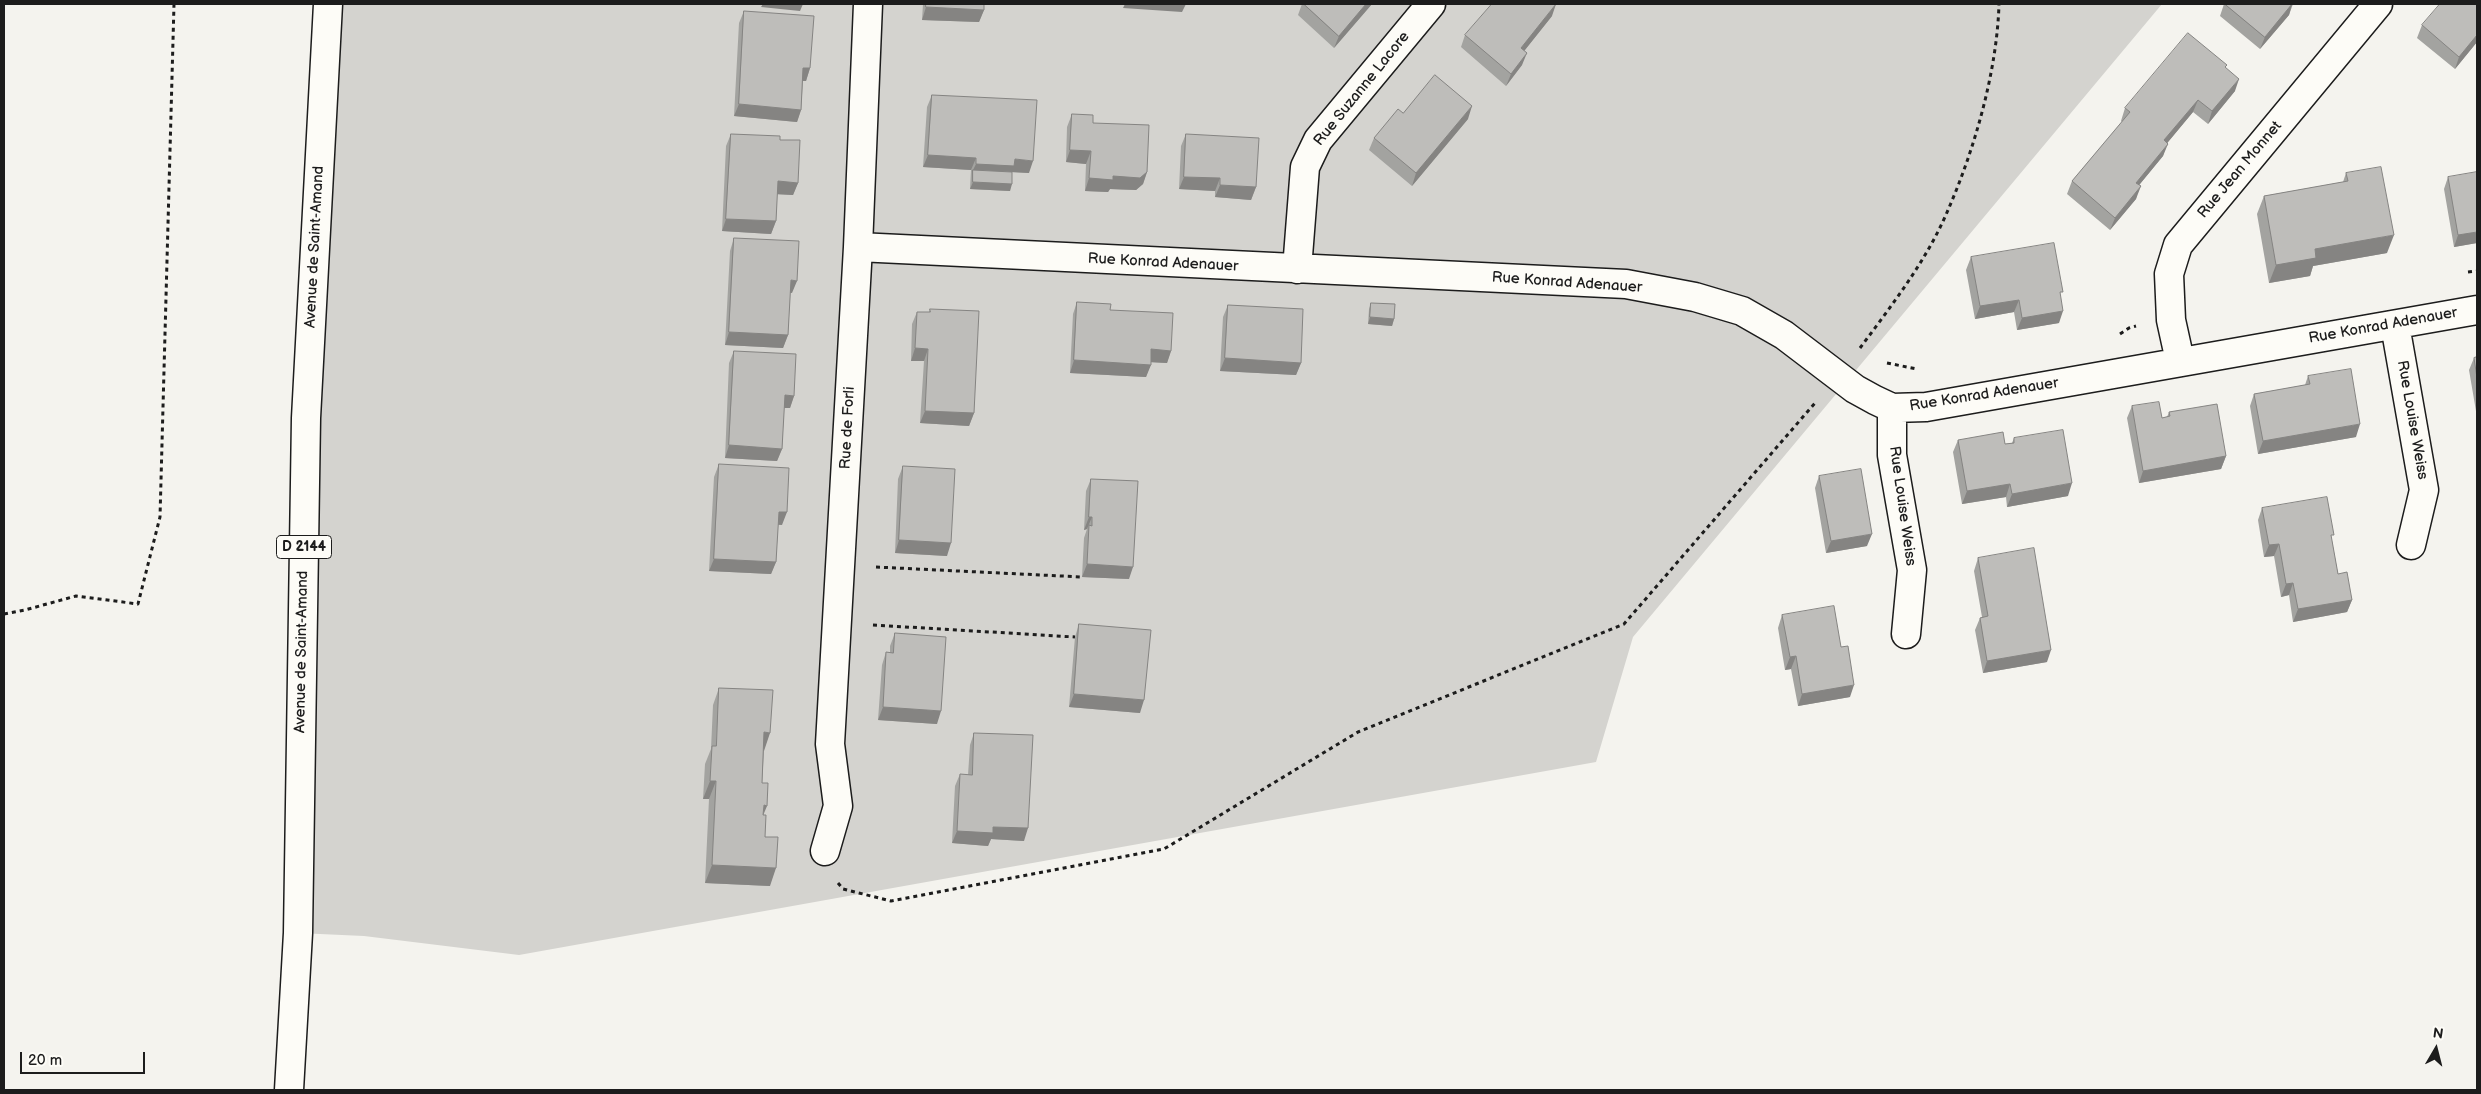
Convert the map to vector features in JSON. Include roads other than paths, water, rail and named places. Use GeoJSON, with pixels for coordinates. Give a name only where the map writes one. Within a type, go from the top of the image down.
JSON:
{"type":"FeatureCollection","features":[{"type":"Feature","properties":{"kind":"street","name":"Avenue de Saint-Amand"},"geometry":{"type":"LineString","coordinates":[[290,1090],[298,923],[306,418],[328,4]]}},
{"type":"Feature","properties":{"kind":"street","name":"Rue de Forli"},"geometry":{"type":"LineString","coordinates":[[826,851],[838,806],[830,744],[858,247],[868,4]]}},
{"type":"Feature","properties":{"kind":"street","name":"Rue Suzanne Lacore"},"geometry":{"type":"LineString","coordinates":[[1297,269],[1305,166],[1318,140],[1431,4]]}},
{"type":"Feature","properties":{"kind":"street","name":"Rue Jean Monnet"},"geometry":{"type":"LineString","coordinates":[[2180,362],[2171,320],[2169,274],[2178,245],[2378,4]]}},
{"type":"Feature","properties":{"kind":"street","name":"Rue Konrad Adenauer"},"geometry":{"type":"LineString","coordinates":[[858,247],[1626,284],[1695,297],[1742,311],[1784,335],[1855,389],[1892,408],[1926,407],[2477,310]]}},
{"type":"Feature","properties":{"kind":"street","name":"Rue Louise Weiss"},"geometry":{"type":"LineString","coordinates":[[2395,324],[2424,490],[2411,545]]}},
{"type":"Feature","properties":{"kind":"street","name":"Rue Louise Weiss"},"geometry":{"type":"LineString","coordinates":[[1892,408],[1892,455],[1912,570],[1906,634]]}}]}
